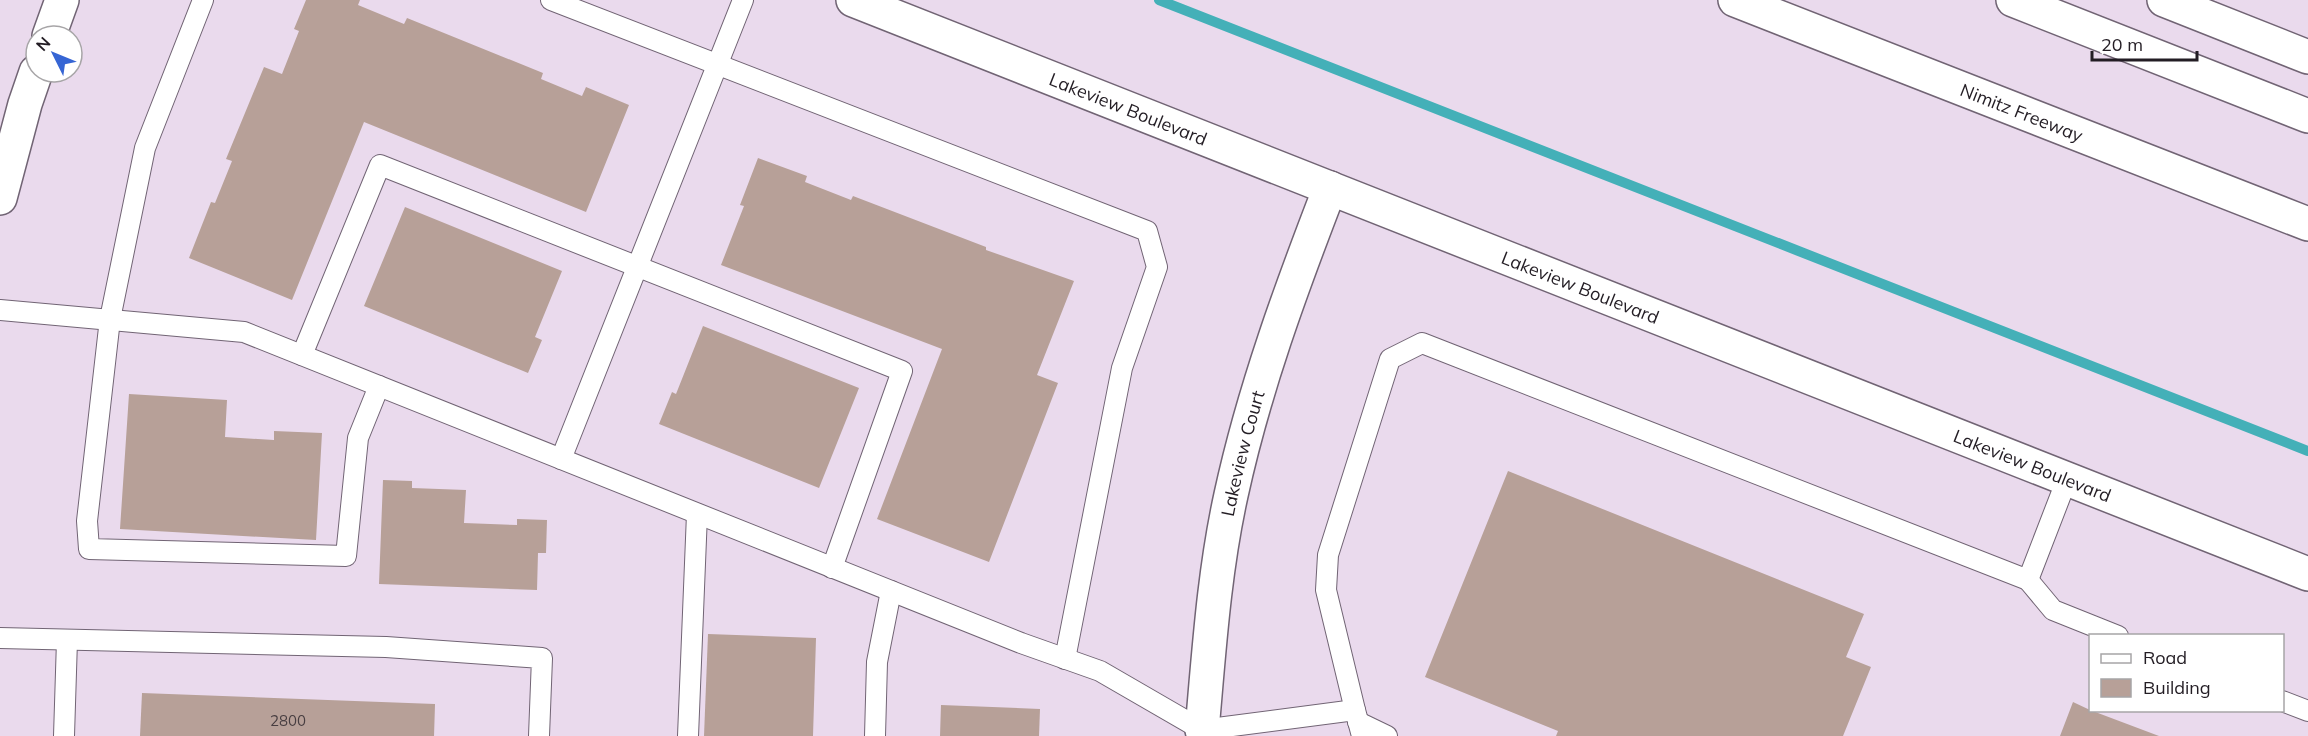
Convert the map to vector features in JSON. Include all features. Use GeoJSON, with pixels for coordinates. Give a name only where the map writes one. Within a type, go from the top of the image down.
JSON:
{"type":"FeatureCollection","features":[{"type":"Feature","properties":{"kind":"main road","name":"Lakeview Boulevard"},"geometry":{"type":"LineString","coordinates":[[853,0],[2308,574]]}},
{"type":"Feature","properties":{"kind":"main road","name":"Nimitz Freeway"},"geometry":{"type":"LineString","coordinates":[[1735,0],[2308,224]]}},
{"type":"Feature","properties":{"kind":"main road"},"geometry":{"type":"LineString","coordinates":[[2013,0],[2308,116]]}},
{"type":"Feature","properties":{"kind":"main road"},"geometry":{"type":"LineString","coordinates":[[2164,0],[2308,57]]}},
{"type":"Feature","properties":{"kind":"main road"},"geometry":{"type":"LineString","coordinates":[[52,24],[57,2]]}},
{"type":"Feature","properties":{"kind":"main road"},"geometry":{"type":"LineString","coordinates":[[0,198],[32,84]]}},
{"type":"Feature","properties":{"kind":"main road","name":"Lakeview Court"},"geometry":{"type":"LineString","coordinates":[[1201,733],[1213,604],[1231,496],[1257,391],[1289,293],[1330,188]]}},
{"type":"Feature","properties":{"kind":"lane"},"geometry":{"type":"LineString","coordinates":[[203,0],[145,147],[110,319],[87,521],[89,549],[346,556],[358,438],[379,386]]}},
{"type":"Feature","properties":{"kind":"lane"},"geometry":{"type":"LineString","coordinates":[[551,0],[1147,231],[1157,267],[1122,368],[1065,659]]}},
{"type":"Feature","properties":{"kind":"lane"},"geometry":{"type":"LineString","coordinates":[[561,459],[743,0]]}},
{"type":"Feature","properties":{"kind":"lane"},"geometry":{"type":"LineString","coordinates":[[302,355],[380,165],[902,371],[832,568]]}},
{"type":"Feature","properties":{"kind":"lane"},"geometry":{"type":"LineString","coordinates":[[0,310],[244,332],[832,568],[1100,671],[1201,733],[1358,723],[1387,736]]}},
{"type":"Feature","properties":{"kind":"lane"},"geometry":{"type":"LineString","coordinates":[[1358,723],[1326,590],[1328,555],[1390,359],[1422,343],[2028,580],[2053,610],[2113,634]]}},
{"type":"Feature","properties":{"kind":"lane"},"geometry":{"type":"LineString","coordinates":[[2028,580],[2067,479]]}},
{"type":"Feature","properties":{"kind":"lane"},"geometry":{"type":"LineString","coordinates":[[688,736],[697,514]]}},
{"type":"Feature","properties":{"kind":"lane"},"geometry":{"type":"LineString","coordinates":[[875,736],[878,662],[891,591]]}},
{"type":"Feature","properties":{"kind":"lane"},"geometry":{"type":"LineString","coordinates":[[0,638],[386,647],[542,658],[539,736]]}},
{"type":"Feature","properties":{"kind":"lane"},"geometry":{"type":"LineString","coordinates":[[64,736],[67,640]]}},
{"type":"Feature","properties":{"kind":"lane"},"geometry":{"type":"LineString","coordinates":[[2284,701],[2308,711]]}},
{"type":"Feature","properties":{"kind":"building"},"geometry":{"type":"Polygon","coordinates":[[[306,0],[360,0],[358,5],[404,24],[407,18],[543,73],[541,79],[582,96],[586,87],[629,105],[586,212],[364,122],[292,300],[189,258],[211,202],[215,203],[232,161],[226,159],[264,67],[282,74],[299,31],[294,29],[306,0]]]}},
{"type":"Feature","properties":{"kind":"building"},"geometry":{"type":"Polygon","coordinates":[[[758,158],[807,176],[805,182],[851,200],[853,196],[986,247],[986,250],[1074,281],[1037,375],[1058,383],[989,562],[877,519],[942,349],[721,265],[744,206],[740,205],[758,158]]]}},
{"type":"Feature","properties":{"kind":"building"},"geometry":{"type":"Polygon","coordinates":[[[405,207],[562,271],[535,337],[542,340],[528,373],[364,306],[405,207]]]}},
{"type":"Feature","properties":{"kind":"building"},"geometry":{"type":"Polygon","coordinates":[[[703,326],[859,388],[819,488],[659,424],[672,392],[676,394],[703,326]]]}},
{"type":"Feature","properties":{"kind":"building"},"geometry":{"type":"Polygon","coordinates":[[[129,394],[227,400],[225,437],[274,440],[274,431],[322,433],[316,540],[120,529],[129,394]]]}},
{"type":"Feature","properties":{"kind":"building"},"geometry":{"type":"Polygon","coordinates":[[[1508,471],[1864,614],[1846,657],[1871,667],[1843,736],[1556,736],[1558,731],[1425,677],[1508,471]]]}},
{"type":"Feature","properties":{"kind":"building"},"geometry":{"type":"Polygon","coordinates":[[[383,480],[412,481],[412,488],[466,490],[464,523],[517,525],[517,519],[547,520],[546,553],[538,553],[537,590],[379,584],[383,480]]]}},
{"type":"Feature","properties":{"kind":"building"},"geometry":{"type":"Polygon","coordinates":[[[708,634],[816,638],[813,736],[704,736],[708,634]]]}},
{"type":"Feature","properties":{"kind":"building"},"geometry":{"type":"Polygon","coordinates":[[[142,693],[435,704],[434,736],[140,736],[142,693]]]}},
{"type":"Feature","properties":{"kind":"building"},"geometry":{"type":"Polygon","coordinates":[[[2073,702],[2089,710],[2089,712],[2095,712],[2159,736],[2060,736],[2073,702]]]}},
{"type":"Feature","properties":{"kind":"building"},"geometry":{"type":"Polygon","coordinates":[[[941,705],[1040,709],[1039,736],[940,736],[941,705]]]}},
{"type":"Feature","properties":{"kind":"waterway"},"geometry":{"type":"LineString","coordinates":[[1159,0],[2308,451]]}}]}
